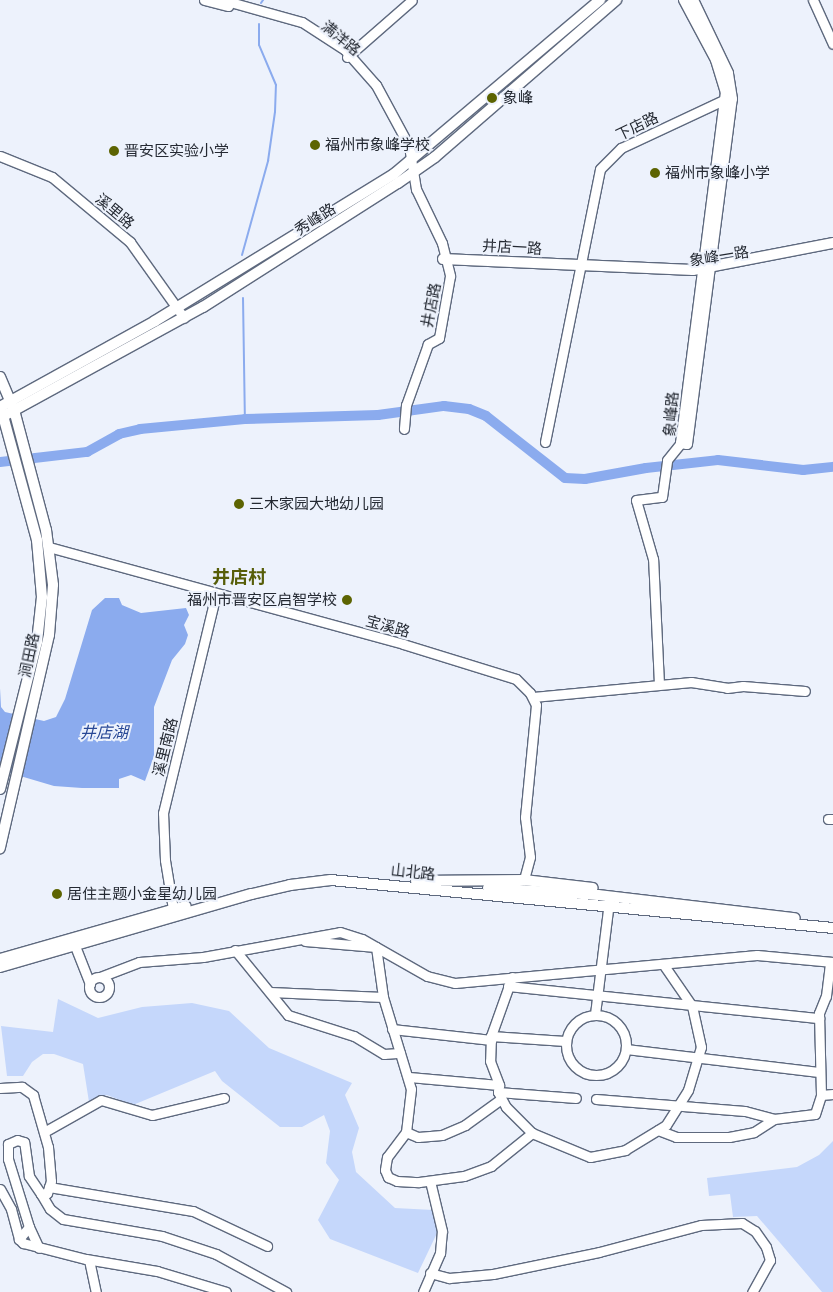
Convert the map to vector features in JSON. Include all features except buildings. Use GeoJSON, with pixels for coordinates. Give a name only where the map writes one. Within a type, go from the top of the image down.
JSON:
{"type":"FeatureCollection","features":[{"type":"Feature","properties":{"kind":"main road"},"geometry":{"type":"LineString","coordinates":[[0,377],[13,406],[412,167],[600,0]]}},
{"type":"Feature","properties":{"kind":"main road","name":"秀峰路"},"geometry":{"type":"LineString","coordinates":[[1,411],[184,318],[412,167],[616,0]]}},
{"type":"Feature","properties":{"kind":"main road","name":"象峰路"},"geometry":{"type":"LineString","coordinates":[[684,0],[719,67],[729,97]]}},
{"type":"Feature","properties":{"kind":"main road","name":"象峰路"},"geometry":{"type":"LineString","coordinates":[[681,443],[729,97],[728,73],[693,0]]}},
{"type":"Feature","properties":{"kind":"main road","name":"象峰一路"},"geometry":{"type":"LineString","coordinates":[[706,272],[833,243]]}},
{"type":"Feature","properties":{"kind":"main road","name":"象峰一路"},"geometry":{"type":"LineString","coordinates":[[579,269],[706,272],[833,249]]}},
{"type":"Feature","properties":{"kind":"main road","name":"井店一路"},"geometry":{"type":"LineString","coordinates":[[446,262],[579,269]]}},
{"type":"Feature","properties":{"kind":"main road","name":"涧田路"},"geometry":{"type":"LineString","coordinates":[[0,848],[50,630],[53,585],[49,547],[13,406]]}},
{"type":"Feature","properties":{"kind":"main road","name":"涧田路"},"geometry":{"type":"LineString","coordinates":[[0,789],[37,642],[41,611],[38,545],[1,411]]}},
{"type":"Feature","properties":{"kind":"main road","name":"山北路"},"geometry":{"type":"LineString","coordinates":[[0,959],[268,883],[308,876],[342,875],[416,881],[833,922]]}},
{"type":"Feature","properties":{"kind":"main road"},"geometry":{"type":"LineString","coordinates":[[416,881],[524,880],[595,889],[609,901]]}},
{"type":"Feature","properties":{"kind":"main road","name":"山北路"},"geometry":{"type":"LineString","coordinates":[[0,967],[252,894],[318,881],[346,881],[609,901],[833,928]]}},
{"type":"Feature","properties":{"kind":"street","name":"满洋路"},"geometry":{"type":"LineString","coordinates":[[204,0],[298,25],[324,39],[348,56]]}},
{"type":"Feature","properties":{"kind":"street","name":"满洋路"},"geometry":{"type":"LineString","coordinates":[[223,0],[302,22],[348,56],[389,104],[412,167]]}},
{"type":"Feature","properties":{"kind":"street"},"geometry":{"type":"LineString","coordinates":[[348,56],[412,0]]}},
{"type":"Feature","properties":{"kind":"street"},"geometry":{"type":"LineString","coordinates":[[813,0],[833,44]]}},
{"type":"Feature","properties":{"kind":"street","name":"下店路"},"geometry":{"type":"LineString","coordinates":[[545,442],[596,182],[608,159],[621,148],[729,97]]}},
{"type":"Feature","properties":{"kind":"street","name":"溪里路"},"geometry":{"type":"LineString","coordinates":[[0,156],[52,177],[130,242],[184,318]]}},
{"type":"Feature","properties":{"kind":"street","name":"井店路"},"geometry":{"type":"LineString","coordinates":[[404,429],[406,408],[428,344],[436,337],[446,283],[446,262],[412,192],[412,167]]}},
{"type":"Feature","properties":{"kind":"street"},"geometry":{"type":"LineString","coordinates":[[659,684],[652,555],[636,500],[662,496],[667,471],[667,460],[681,443]]}},
{"type":"Feature","properties":{"kind":"street","name":"宝溪路"},"geometry":{"type":"LineString","coordinates":[[49,547],[504,673],[516,678],[533,697]]}},
{"type":"Feature","properties":{"kind":"street","name":"溪里南路"},"geometry":{"type":"LineString","coordinates":[[173,909],[165,860],[163,813],[216,594]]}},
{"type":"Feature","properties":{"kind":"street"},"geometry":{"type":"LineString","coordinates":[[524,880],[530,857],[525,823],[536,709],[533,697],[695,682],[727,688],[743,686],[805,691]]}},
{"type":"Feature","properties":{"kind":"street"},"geometry":{"type":"LineString","coordinates":[[595,1014],[609,901]]}},
{"type":"Feature","properties":{"kind":"street"},"geometry":{"type":"LineString","coordinates":[[90,984],[100,977],[139,962],[203,957],[340,932],[351,934],[440,980],[461,983],[757,955],[832,962],[826,996],[819,1018],[821,1095],[815,1114],[774,1119],[745,1111],[596,1099]]}},
{"type":"Feature","properties":{"kind":"street"},"geometry":{"type":"LineString","coordinates":[[75,946],[94,995],[106,994],[108,982],[100,977]]}},
{"type":"Feature","properties":{"kind":"street"},"geometry":{"type":"LineString","coordinates":[[376,947],[383,997],[392,1030],[409,1077],[411,1096],[406,1132],[387,1156],[385,1170],[388,1177],[397,1181],[430,1181],[464,1176],[491,1166],[532,1133]]}},
{"type":"Feature","properties":{"kind":"street"},"geometry":{"type":"LineString","coordinates":[[235,950],[292,1017],[354,1036],[384,1054],[400,1054]]}},
{"type":"Feature","properties":{"kind":"street"},"geometry":{"type":"LineString","coordinates":[[512,977],[491,1038],[490,1061],[499,1092],[532,1133],[590,1157],[625,1150],[666,1125],[678,1107],[700,1058],[701,1047],[692,1006],[663,964]]}},
{"type":"Feature","properties":{"kind":"street"},"geometry":{"type":"LineString","coordinates":[[508,986],[597,997],[819,1018]]}},
{"type":"Feature","properties":{"kind":"street"},"geometry":{"type":"LineString","coordinates":[[270,992],[383,997]]}},
{"type":"Feature","properties":{"kind":"street"},"geometry":{"type":"LineString","coordinates":[[595,1014],[615,1022],[622,1029],[626,1049],[624,1058],[610,1072],[591,1076],[574,1067],[568,1059],[565,1041],[573,1024],[595,1014]]}},
{"type":"Feature","properties":{"kind":"street"},"geometry":{"type":"LineString","coordinates":[[392,1030],[491,1038],[565,1041]]}},
{"type":"Feature","properties":{"kind":"street"},"geometry":{"type":"LineString","coordinates":[[626,1049],[819,1072]]}},
{"type":"Feature","properties":{"kind":"street"},"geometry":{"type":"LineString","coordinates":[[409,1077],[499,1092],[576,1098]]}},
{"type":"Feature","properties":{"kind":"street"},"geometry":{"type":"LineString","coordinates":[[0,1088],[22,1087],[35,1099],[44,1132],[49,1187],[47,1193],[41,1194]]}},
{"type":"Feature","properties":{"kind":"street"},"geometry":{"type":"LineString","coordinates":[[406,1132],[418,1137],[442,1135],[465,1124],[499,1092]]}},
{"type":"Feature","properties":{"kind":"street"},"geometry":{"type":"LineString","coordinates":[[821,1095],[833,1094]]}},
{"type":"Feature","properties":{"kind":"street"},"geometry":{"type":"LineString","coordinates":[[44,1132],[101,1100],[152,1115],[224,1098]]}},
{"type":"Feature","properties":{"kind":"street"},"geometry":{"type":"LineString","coordinates":[[658,1130],[676,1137],[729,1137],[754,1132],[774,1119]]}},
{"type":"Feature","properties":{"kind":"street"},"geometry":{"type":"LineString","coordinates":[[39,1248],[29,1227],[8,1159],[8,1144],[16,1140],[24,1142],[29,1176],[50,1210],[63,1219],[79,1224],[162,1236],[216,1254],[286,1292]]}},
{"type":"Feature","properties":{"kind":"street"},"geometry":{"type":"LineString","coordinates":[[423,1292],[440,1253],[442,1230],[430,1181]]}},
{"type":"Feature","properties":{"kind":"street"},"geometry":{"type":"LineString","coordinates":[[49,1187],[193,1211],[267,1246]]}},
{"type":"Feature","properties":{"kind":"street"},"geometry":{"type":"LineString","coordinates":[[0,1189],[11,1209],[19,1239]]}},
{"type":"Feature","properties":{"kind":"street"},"geometry":{"type":"LineString","coordinates":[[430,1273],[449,1278],[493,1274],[600,1252],[701,1225],[742,1223],[755,1231],[766,1247],[770,1260],[752,1292]]}},
{"type":"Feature","properties":{"kind":"street"},"geometry":{"type":"LineString","coordinates":[[19,1239],[29,1227]]}},
{"type":"Feature","properties":{"kind":"street"},"geometry":{"type":"LineString","coordinates":[[19,1239],[39,1248],[89,1260],[157,1271],[226,1292]]}},
{"type":"Feature","properties":{"kind":"street"},"geometry":{"type":"LineString","coordinates":[[89,1260],[96,1292]]}},
{"type":"Feature","properties":{"kind":"shaded area"},"geometry":{"type":"Polygon","coordinates":[[[58,999],[98,1018],[142,1007],[192,1003],[229,1011],[269,1048],[352,1083],[345,1095],[359,1128],[352,1152],[356,1172],[395,1208],[433,1210],[438,1231],[418,1273],[330,1239],[318,1220],[339,1180],[326,1163],[330,1131],[324,1115],[302,1127],[280,1127],[222,1081],[215,1071],[133,1105],[107,1095],[89,1102],[83,1064],[54,1054],[43,1054],[32,1062],[23,1076],[7,1076],[1,1026],[53,1032],[58,999]]]}},
{"type":"Feature","properties":{"kind":"shaded area"},"geometry":{"type":"Polygon","coordinates":[[[833,1141],[833,1292],[822,1292],[757,1216],[733,1217],[730,1194],[709,1196],[707,1178],[797,1167],[819,1155],[833,1141]]]}},
{"type":"Feature","properties":{"kind":"water","name":"井店湖"},"geometry":{"type":"Polygon","coordinates":[[[105,598],[119,598],[122,605],[141,613],[186,608],[189,615],[184,625],[188,635],[185,644],[172,660],[154,707],[154,756],[145,781],[131,775],[119,779],[119,788],[54,786],[0,770],[0,688],[1,707],[5,712],[44,721],[56,717],[65,699],[92,610],[105,598]]]}},
{"type":"Feature","properties":{"kind":"waterway"},"geometry":{"type":"LineString","coordinates":[[242,255],[268,161],[275,112],[276,85],[259,45],[259,24]]}},
{"type":"Feature","properties":{"kind":"waterway"},"geometry":{"type":"LineString","coordinates":[[243,298],[245,419]]}},
{"type":"Feature","properties":{"kind":"waterway"},"geometry":{"type":"LineString","coordinates":[[0,462],[87,452],[119,434],[140,429],[245,419],[378,415],[444,406],[469,409],[486,416],[565,478],[585,479],[646,468],[718,460],[803,470],[833,467]]}},
{"type":"Feature","properties":{"kind":"place","name":"象峰"},"geometry":{"type":"Point","coordinates":[492,98]}},
{"type":"Feature","properties":{"kind":"place","name":"福州市象峰学校"},"geometry":{"type":"Point","coordinates":[315,145]}},
{"type":"Feature","properties":{"kind":"place","name":"晋安区实验小学"},"geometry":{"type":"Point","coordinates":[114,151]}},
{"type":"Feature","properties":{"kind":"place","name":"福州市象峰小学"},"geometry":{"type":"Point","coordinates":[655,173]}},
{"type":"Feature","properties":{"kind":"place","name":"三木家园大地幼儿园"},"geometry":{"type":"Point","coordinates":[239,504]}},
{"type":"Feature","properties":{"kind":"place","name":"福州市晋安区启智学校"},"geometry":{"type":"Point","coordinates":[347,600]}},
{"type":"Feature","properties":{"kind":"place","name":"居住主题小金星幼儿园"},"geometry":{"type":"Point","coordinates":[57,894]}},
{"type":"Feature","properties":{"kind":"district","name":"井店村"},"geometry":{"type":"Point","coordinates":[239,577]}}]}
